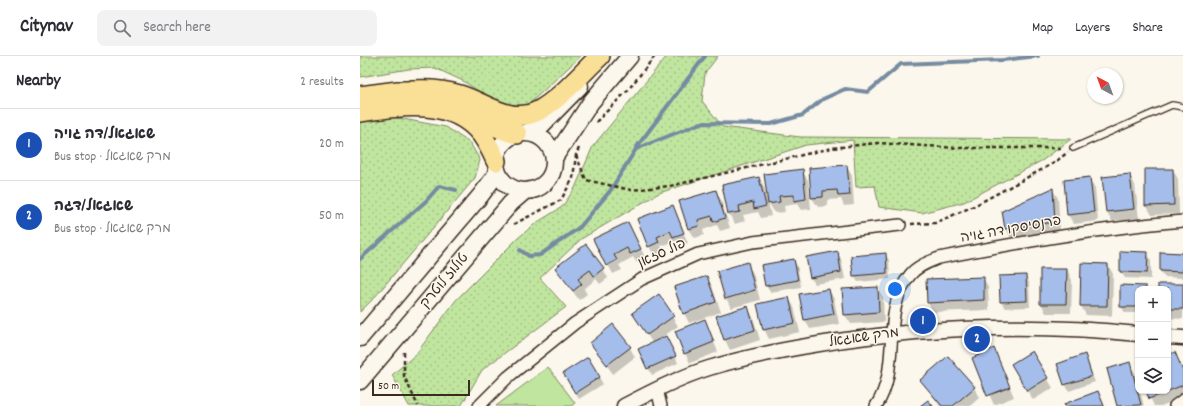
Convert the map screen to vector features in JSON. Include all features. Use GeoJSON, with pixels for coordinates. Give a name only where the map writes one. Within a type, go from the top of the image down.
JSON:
{"type":"FeatureCollection","features":[{"type":"Feature","properties":{"kind":"highway"},"geometry":{"type":"LineString","coordinates":[[360,96],[412,90],[440,90],[460,95],[506,115],[527,115],[553,100],[600,56]]}},
{"type":"Feature","properties":{"kind":"highway"},"geometry":{"type":"LineString","coordinates":[[412,90],[442,95],[468,109],[488,124],[499,130],[521,134]]}},
{"type":"Feature","properties":{"kind":"highway"},"geometry":{"type":"LineString","coordinates":[[360,112],[396,106],[423,106],[452,112],[480,133],[497,165]]}},
{"type":"Feature","properties":{"kind":"main road"},"geometry":{"type":"LineString","coordinates":[[521,134],[534,134],[545,140],[552,150],[554,168],[544,184],[535,189],[516,189],[501,177],[497,165],[502,144],[521,134],[541,126],[552,117],[606,56]]}},
{"type":"Feature","properties":{"kind":"main road"},"geometry":{"type":"LineString","coordinates":[[554,158],[591,102],[630,56]]}},
{"type":"Feature","properties":{"kind":"main road","name":"טולוז לוטרק"},"geometry":{"type":"LineString","coordinates":[[360,338],[481,195],[495,176],[497,165]]}},
{"type":"Feature","properties":{"kind":"main road","name":"טולוז לוטרק"},"geometry":{"type":"LineString","coordinates":[[360,381],[511,203],[525,191],[535,189]]}},
{"type":"Feature","properties":{"kind":"street","name":"פרנסיסקו דה גויה"},"geometry":{"type":"LineString","coordinates":[[876,406],[881,399],[891,367],[892,333],[895,308],[910,274],[928,262],[939,258],[1044,238],[1135,225],[1183,221]]}},
{"type":"Feature","properties":{"kind":"street","name":"פול סזאן"},"geometry":{"type":"LineString","coordinates":[[479,406],[508,377],[575,323],[642,279],[698,254],[753,242],[900,225]]}},
{"type":"Feature","properties":{"kind":"street","name":"מרק שאגאל"},"geometry":{"type":"LineString","coordinates":[[624,406],[657,389],[708,368],[779,351],[892,333],[1007,327],[1083,328],[1135,334]]}},
{"type":"Feature","properties":{"kind":"street"},"geometry":{"type":"LineString","coordinates":[[1171,336],[1183,338]]}},
{"type":"Feature","properties":{"kind":"street"},"geometry":{"type":"LineString","coordinates":[[657,389],[661,406]]}},
{"type":"Feature","properties":{"kind":"street"},"geometry":{"type":"LineString","coordinates":[[1175,406],[1183,400]]}},
{"type":"Feature","properties":{"kind":"lane"},"geometry":{"type":"LineString","coordinates":[[1073,148],[1172,105],[1183,107]]}},
{"type":"Feature","properties":{"kind":"path"},"geometry":{"type":"LineString","coordinates":[[595,123],[628,90],[655,56]]}},
{"type":"Feature","properties":{"kind":"path"},"geometry":{"type":"LineString","coordinates":[[511,225],[560,200],[573,178],[576,155],[582,142]]}},
{"type":"Feature","properties":{"kind":"path"},"geometry":{"type":"LineString","coordinates":[[576,155],[586,180],[630,190],[670,186],[832,148],[877,143],[958,148],[1073,148]]}},
{"type":"Feature","properties":{"kind":"path"},"geometry":{"type":"LineString","coordinates":[[900,225],[935,223],[974,206],[1054,163],[1073,148]]}},
{"type":"Feature","properties":{"kind":"path"},"geometry":{"type":"LineString","coordinates":[[407,347],[403,353],[404,376],[418,406]]}},
{"type":"Feature","properties":{"kind":"green space"},"geometry":{"type":"Polygon","coordinates":[[[360,56],[581,56],[529,104],[511,109],[494,101],[463,81],[435,68],[409,69],[360,77],[360,56]]]}},
{"type":"Feature","properties":{"kind":"green space"},"geometry":{"type":"Polygon","coordinates":[[[667,56],[718,56],[705,73],[702,101],[723,127],[800,137],[1071,139],[1043,160],[964,202],[922,213],[879,207],[875,186],[856,187],[853,140],[806,145],[659,193],[581,239],[540,278],[566,307],[482,370],[461,406],[409,406],[392,375],[416,354],[456,300],[518,238],[536,223],[562,207],[575,188],[593,146],[667,56]]]}},
{"type":"Feature","properties":{"kind":"green space"},"geometry":{"type":"Polygon","coordinates":[[[387,116],[446,127],[470,143],[480,160],[475,178],[374,298],[360,312],[360,120],[387,116]]]}},
{"type":"Feature","properties":{"kind":"green space"},"geometry":{"type":"Polygon","coordinates":[[[548,367],[575,403],[571,406],[496,406],[548,367]]]}},
{"type":"Feature","properties":{"kind":"building"},"geometry":{"type":"Polygon","coordinates":[[[847,165],[850,195],[838,196],[837,190],[823,191],[823,197],[811,198],[809,168],[847,165]]]}},
{"type":"Feature","properties":{"kind":"building"},"geometry":{"type":"Polygon","coordinates":[[[803,169],[806,199],[794,201],[794,195],[779,196],[780,202],[768,204],[764,174],[803,169]]]}},
{"type":"Feature","properties":{"kind":"building"},"geometry":{"type":"Polygon","coordinates":[[[1145,169],[1173,169],[1174,205],[1145,206],[1145,169]]]}},
{"type":"Feature","properties":{"kind":"building"},"geometry":{"type":"Polygon","coordinates":[[[1130,174],[1134,209],[1106,212],[1102,177],[1130,174]]]}},
{"type":"Feature","properties":{"kind":"building"},"geometry":{"type":"Polygon","coordinates":[[[759,177],[766,206],[754,209],[753,202],[739,206],[740,212],[728,214],[722,185],[759,177]]]}},
{"type":"Feature","properties":{"kind":"building"},"geometry":{"type":"Polygon","coordinates":[[[1090,177],[1094,212],[1067,215],[1064,180],[1090,177]]]}},
{"type":"Feature","properties":{"kind":"building"},"geometry":{"type":"Polygon","coordinates":[[[1053,188],[1055,222],[1005,229],[1002,211],[1053,188]]]}},
{"type":"Feature","properties":{"kind":"building"},"geometry":{"type":"Polygon","coordinates":[[[716,190],[725,218],[713,222],[712,216],[698,220],[699,226],[688,229],[679,201],[716,190]]]}},
{"type":"Feature","properties":{"kind":"building"},"geometry":{"type":"Polygon","coordinates":[[[673,205],[684,233],[673,237],[670,231],[657,237],[659,242],[648,247],[637,219],[673,205]]]}},
{"type":"Feature","properties":{"kind":"building"},"geometry":{"type":"Polygon","coordinates":[[[628,222],[641,249],[630,254],[627,248],[614,255],[617,260],[606,266],[593,239],[628,222]]]}},
{"type":"Feature","properties":{"kind":"building"},"geometry":{"type":"Polygon","coordinates":[[[586,244],[604,268],[594,276],[590,270],[578,279],[582,284],[573,291],[555,268],[586,244]]]}},
{"type":"Feature","properties":{"kind":"building"},"geometry":{"type":"Polygon","coordinates":[[[838,251],[841,272],[810,278],[806,257],[838,251]]]}},
{"type":"Feature","properties":{"kind":"building"},"geometry":{"type":"Polygon","coordinates":[[[1120,251],[1148,252],[1147,273],[1120,272],[1120,251]]]}},
{"type":"Feature","properties":{"kind":"building"},"geometry":{"type":"Polygon","coordinates":[[[1160,252],[1183,253],[1183,272],[1160,271],[1160,252]]]}},
{"type":"Feature","properties":{"kind":"building"},"geometry":{"type":"Polygon","coordinates":[[[886,253],[887,273],[853,276],[851,256],[886,253]]]}},
{"type":"Feature","properties":{"kind":"building"},"geometry":{"type":"Polygon","coordinates":[[[794,259],[798,280],[765,286],[761,265],[794,259]]]}},
{"type":"Feature","properties":{"kind":"building"},"geometry":{"type":"Polygon","coordinates":[[[748,262],[755,290],[725,299],[717,271],[748,262]]]}},
{"type":"Feature","properties":{"kind":"building"},"geometry":{"type":"Polygon","coordinates":[[[1081,263],[1108,264],[1107,306],[1080,306],[1081,263]]]}},
{"type":"Feature","properties":{"kind":"building"},"geometry":{"type":"Polygon","coordinates":[[[1040,269],[1067,269],[1066,304],[1040,304],[1040,269]]]}},
{"type":"Feature","properties":{"kind":"building"},"geometry":{"type":"Polygon","coordinates":[[[1026,275],[1027,301],[1000,302],[999,276],[1026,275]]]}},
{"type":"Feature","properties":{"kind":"building"},"geometry":{"type":"Polygon","coordinates":[[[707,276],[716,302],[683,314],[674,287],[707,276]]]}},
{"type":"Feature","properties":{"kind":"building"},"geometry":{"type":"Polygon","coordinates":[[[984,277],[984,300],[927,303],[926,279],[984,277]]]}},
{"type":"Feature","properties":{"kind":"building"},"geometry":{"type":"Polygon","coordinates":[[[1158,284],[1183,284],[1183,309],[1171,309],[1171,286],[1158,286],[1158,284]]]}},
{"type":"Feature","properties":{"kind":"building"},"geometry":{"type":"Polygon","coordinates":[[[1120,285],[1146,286],[1135,286],[1135,307],[1120,307],[1120,285]]]}},
{"type":"Feature","properties":{"kind":"building"},"geometry":{"type":"Polygon","coordinates":[[[878,287],[879,312],[844,315],[842,289],[878,287]]]}},
{"type":"Feature","properties":{"kind":"building"},"geometry":{"type":"Polygon","coordinates":[[[829,289],[834,314],[804,320],[799,294],[829,289]]]}},
{"type":"Feature","properties":{"kind":"building"},"geometry":{"type":"Polygon","coordinates":[[[659,294],[674,316],[647,335],[632,313],[659,294]]]}},
{"type":"Feature","properties":{"kind":"building"},"geometry":{"type":"Polygon","coordinates":[[[789,297],[795,323],[763,330],[757,304],[789,297]]]}},
{"type":"Feature","properties":{"kind":"building"},"geometry":{"type":"Polygon","coordinates":[[[748,306],[755,330],[724,340],[716,316],[748,306]]]}},
{"type":"Feature","properties":{"kind":"building"},"geometry":{"type":"Polygon","coordinates":[[[705,319],[714,342],[684,354],[675,331],[705,319]]]}},
{"type":"Feature","properties":{"kind":"building"},"geometry":{"type":"Polygon","coordinates":[[[613,324],[631,347],[607,365],[590,343],[613,324]]]}},
{"type":"Feature","properties":{"kind":"building"},"geometry":{"type":"Polygon","coordinates":[[[666,336],[676,356],[647,369],[638,349],[666,336]]]}},
{"type":"Feature","properties":{"kind":"building"},"geometry":{"type":"Polygon","coordinates":[[[994,348],[1010,387],[987,396],[972,358],[994,348]]]}},
{"type":"Feature","properties":{"kind":"building"},"geometry":{"type":"Polygon","coordinates":[[[1032,351],[1048,378],[1027,391],[1011,364],[1032,351]]]}},
{"type":"Feature","properties":{"kind":"building"},"geometry":{"type":"Polygon","coordinates":[[[1175,352],[1183,371],[1183,385],[1171,390],[1171,358],[1171,354],[1175,352]]]}},
{"type":"Feature","properties":{"kind":"building"},"geometry":{"type":"Polygon","coordinates":[[[1085,354],[1092,376],[1064,385],[1057,364],[1085,354]]]}},
{"type":"Feature","properties":{"kind":"building"},"geometry":{"type":"Polygon","coordinates":[[[948,356],[975,387],[953,406],[942,406],[920,380],[948,356]]]}},
{"type":"Feature","properties":{"kind":"building"},"geometry":{"type":"Polygon","coordinates":[[[588,357],[600,377],[575,393],[563,373],[588,357]]]}},
{"type":"Feature","properties":{"kind":"building"},"geometry":{"type":"Polygon","coordinates":[[[1130,362],[1135,382],[1135,394],[1138,394],[1141,405],[1117,406],[1107,369],[1130,362]]]}},
{"type":"Feature","properties":{"kind":"building"},"geometry":{"type":"Polygon","coordinates":[[[1098,391],[1104,406],[1065,406],[1064,404],[1098,391]]]}},
{"type":"Feature","properties":{"kind":"building"},"geometry":{"type":"Polygon","coordinates":[[[1147,394],[1161,394],[1149,399],[1147,394]]]}},
{"type":"Feature","properties":{"kind":"building"},"geometry":{"type":"Polygon","coordinates":[[[928,400],[933,406],[920,406],[928,400]]]}},
{"type":"Feature","properties":{"kind":"waterway"},"geometry":{"type":"LineString","coordinates":[[636,148],[705,56]]}},
{"type":"Feature","properties":{"kind":"waterway"},"geometry":{"type":"LineString","coordinates":[[520,250],[529,256],[540,255],[580,227],[610,191],[636,149],[701,123],[771,124],[803,115],[823,99],[845,89],[868,92],[901,64],[1003,60],[1038,56]]}},
{"type":"Feature","properties":{"kind":"waterway"},"geometry":{"type":"LineString","coordinates":[[360,259],[426,201],[439,186],[456,190]]}},
{"type":"Feature","properties":{"kind":"place","name":"שאגאל/דה גויה"},"geometry":{"type":"Point","coordinates":[923,321]}},
{"type":"Feature","properties":{"kind":"place","name":"שאגאל/דגה"},"geometry":{"type":"Point","coordinates":[977,339]}}]}
